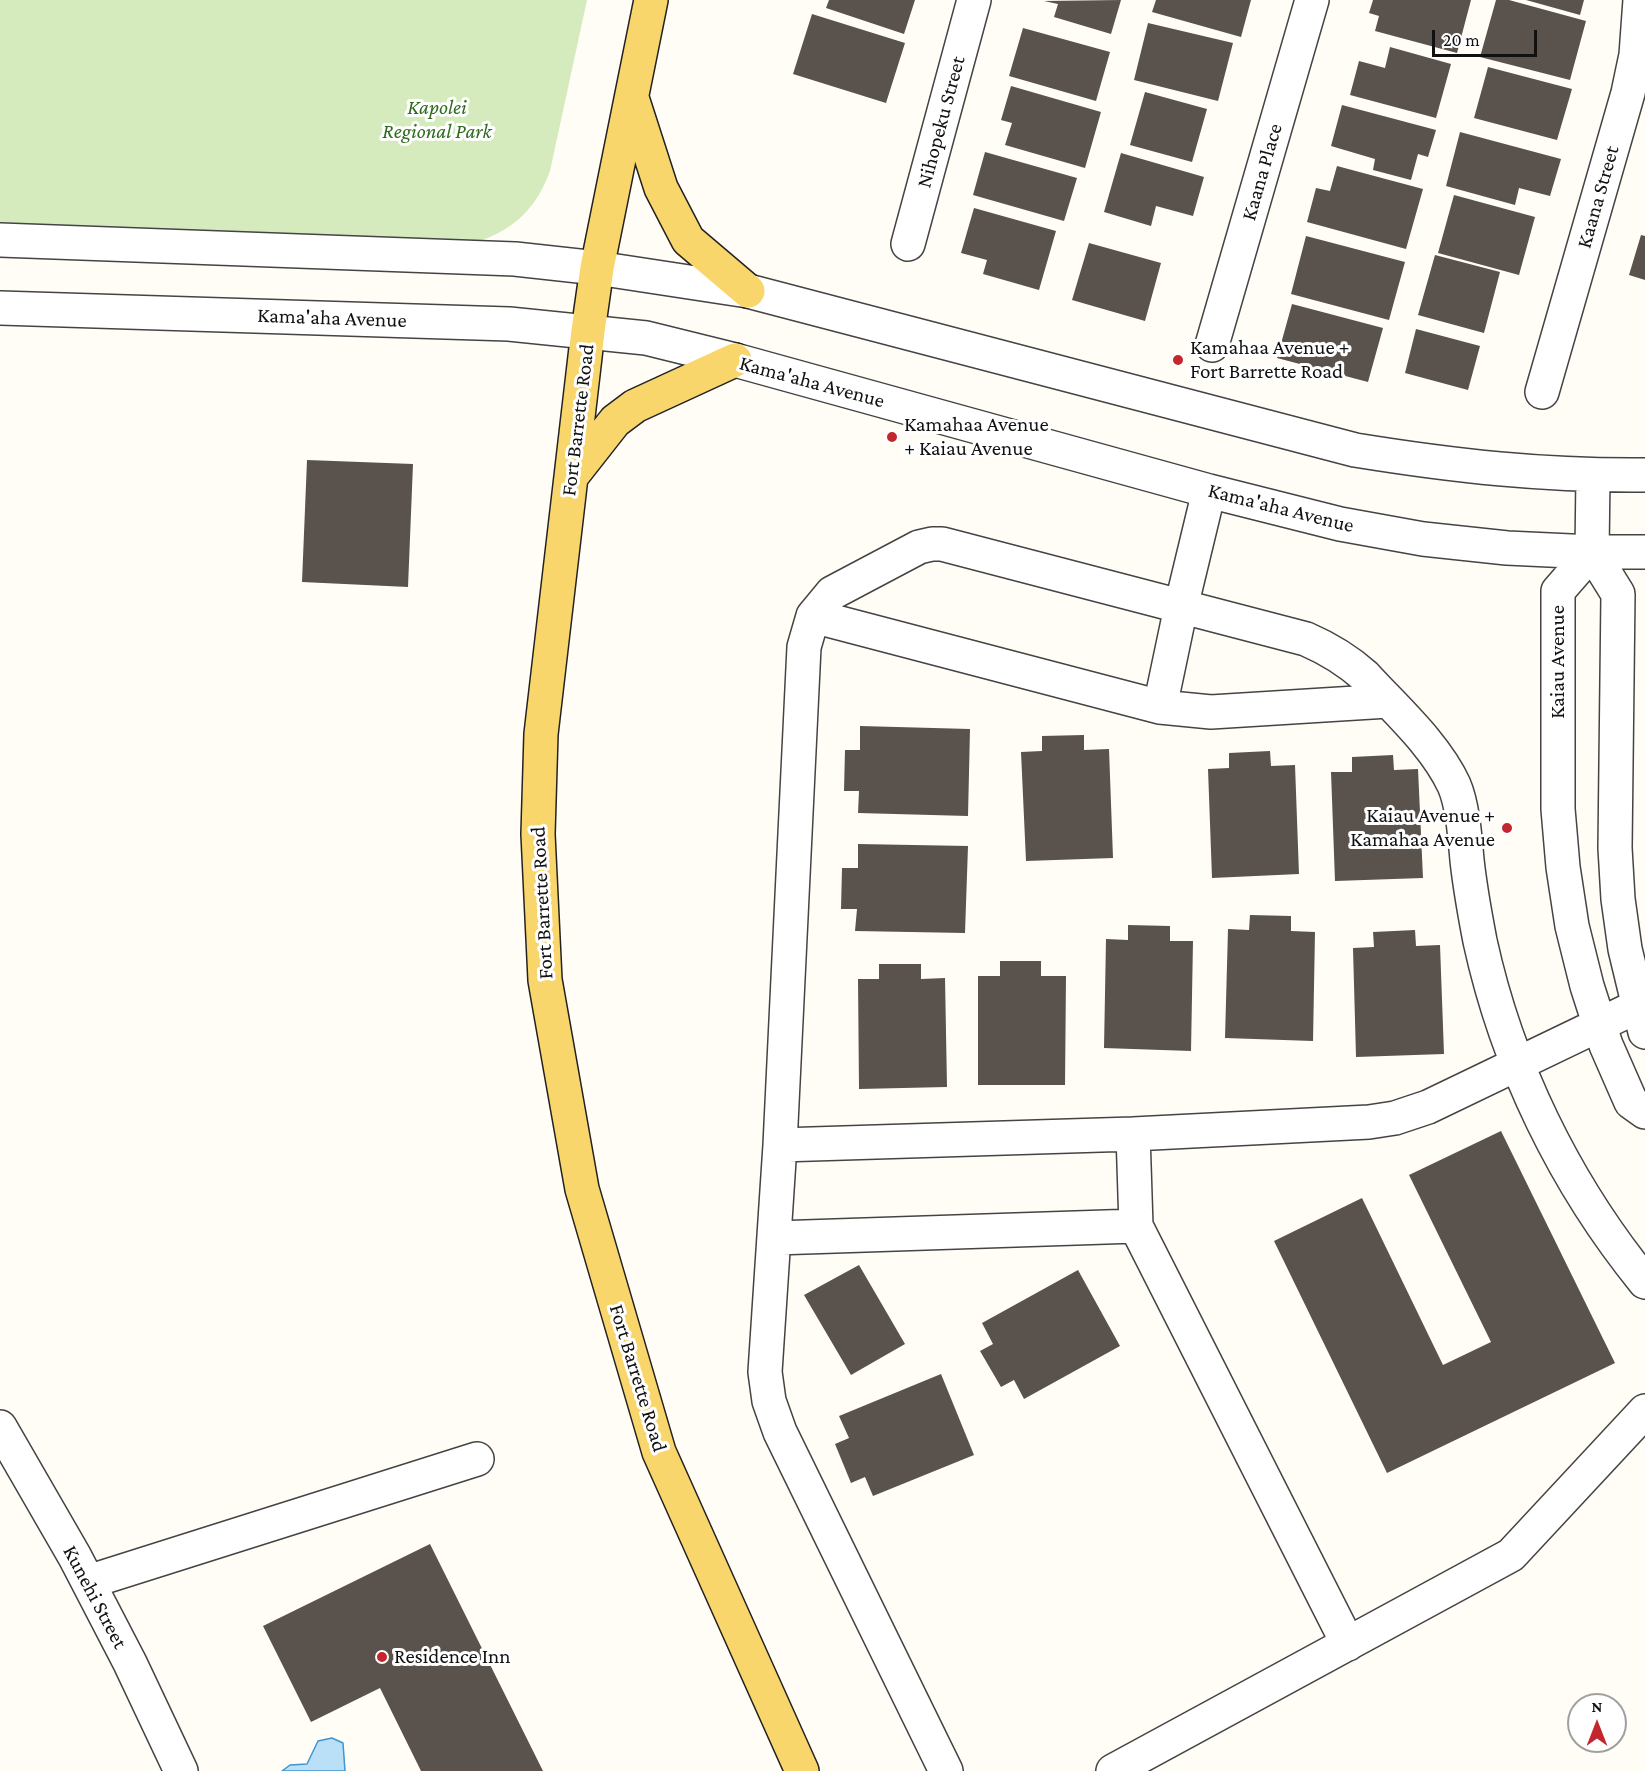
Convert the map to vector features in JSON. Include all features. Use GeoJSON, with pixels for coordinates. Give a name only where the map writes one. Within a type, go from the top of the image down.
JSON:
{"type":"FeatureCollection","features":[{"type":"Feature","properties":{"kind":"main road","name":"Fort Barrette Road"},"geometry":{"type":"LineString","coordinates":[[651,0],[597,268],[541,734],[538,834],[545,980],[582,1189],[659,1452],[802,1771]]}},
{"type":"Feature","properties":{"kind":"main road"},"geometry":{"type":"LineString","coordinates":[[632,98],[661,188],[688,240],[748,291]]}},
{"type":"Feature","properties":{"kind":"main road"},"geometry":{"type":"LineString","coordinates":[[571,477],[615,421],[635,406],[735,360]]}},
{"type":"Feature","properties":{"kind":"street","name":"Nihopeku Street"},"geometry":{"type":"LineString","coordinates":[[908,244],[974,0]]}},
{"type":"Feature","properties":{"kind":"street","name":"Kaana Place"},"geometry":{"type":"LineString","coordinates":[[1212,345],[1312,0]]}},
{"type":"Feature","properties":{"kind":"street","name":"Kaana Street"},"geometry":{"type":"LineString","coordinates":[[1542,392],[1628,93],[1636,55],[1640,0]]}},
{"type":"Feature","properties":{"kind":"street"},"geometry":{"type":"LineString","coordinates":[[0,240],[515,259],[597,268],[656,279],[748,291],[1355,450],[1434,463],[1491,469],[1593,476],[1645,475]]}},
{"type":"Feature","properties":{"kind":"street","name":"Kama'aha Avenue"},"geometry":{"type":"LineString","coordinates":[[0,308],[509,324],[646,338],[735,360],[1209,491],[1340,524],[1423,539],[1508,548],[1645,552]]}},
{"type":"Feature","properties":{"kind":"street"},"geometry":{"type":"LineString","coordinates":[[780,1145],[1133,1134],[1370,1122],[1395,1118],[1428,1107],[1600,1025],[1641,1019],[1624,939],[1618,899],[1615,848],[1618,594],[1592,552],[1593,476]]}},
{"type":"Feature","properties":{"kind":"street"},"geometry":{"type":"LineString","coordinates":[[1160,707],[1209,491]]}},
{"type":"Feature","properties":{"kind":"street"},"geometry":{"type":"LineString","coordinates":[[946,1771],[785,1442],[769,1401],[765,1372],[775,1238],[804,647],[813,616],[832,593],[918,547],[942,544],[1306,639],[1352,664],[1440,758],[1455,787],[1480,942],[1494,997],[1518,1064],[1535,1106],[1593,1212],[1645,1282]]}},
{"type":"Feature","properties":{"kind":"street","name":"Kaiau Avenue"},"geometry":{"type":"LineString","coordinates":[[1592,552],[1558,591],[1558,809],[1563,867],[1572,926],[1587,986],[1606,1045],[1631,1102],[1645,1112]]}},
{"type":"Feature","properties":{"kind":"street"},"geometry":{"type":"LineString","coordinates":[[813,616],[1160,707],[1211,712],[1389,701]]}},
{"type":"Feature","properties":{"kind":"street"},"geometry":{"type":"LineString","coordinates":[[1133,1134],[1136,1226],[1348,1644]]}},
{"type":"Feature","properties":{"kind":"street"},"geometry":{"type":"LineString","coordinates":[[775,1238],[1136,1226]]}},
{"type":"Feature","properties":{"kind":"street"},"geometry":{"type":"LineString","coordinates":[[1113,1771],[1511,1555],[1645,1411]]}},
{"type":"Feature","properties":{"kind":"street","name":"Kunehi Street"},"geometry":{"type":"LineString","coordinates":[[0,1427],[88,1582],[130,1663],[181,1771]]}},
{"type":"Feature","properties":{"kind":"street"},"geometry":{"type":"LineString","coordinates":[[88,1582],[477,1459]]}},
{"type":"Feature","properties":{"kind":"green space","name":"Kapolei Regional Park"},"geometry":{"type":"Polygon","coordinates":[[[0,0],[587,0],[550,171],[545,184],[531,206],[514,223],[479,241],[0,224],[0,0]]]}},
{"type":"Feature","properties":{"kind":"water"},"geometry":{"type":"Polygon","coordinates":[[[332,1738],[343,1743],[345,1771],[282,1771],[290,1765],[307,1764],[318,1741],[332,1738]]]}},
{"type":"Feature","properties":{"kind":"building"},"geometry":{"type":"Polygon","coordinates":[[[829,0],[915,0],[904,34],[826,8],[829,0]]]}},
{"type":"Feature","properties":{"kind":"building"},"geometry":{"type":"Polygon","coordinates":[[[1121,0],[1111,34],[1054,17],[1058,4],[1044,1],[1121,0]]]}},
{"type":"Feature","properties":{"kind":"building"},"geometry":{"type":"Polygon","coordinates":[[[1156,0],[1251,0],[1241,37],[1152,12],[1156,0]]]}},
{"type":"Feature","properties":{"kind":"building"},"geometry":{"type":"Polygon","coordinates":[[[1373,0],[1471,0],[1457,53],[1375,31],[1379,16],[1369,13],[1373,0]]]}},
{"type":"Feature","properties":{"kind":"building"},"geometry":{"type":"Polygon","coordinates":[[[1496,0],[1509,0],[1586,21],[1570,80],[1480,57],[1496,0]]]}},
{"type":"Feature","properties":{"kind":"building"},"geometry":{"type":"Polygon","coordinates":[[[1526,0],[1584,0],[1580,15],[1526,0]]]}},
{"type":"Feature","properties":{"kind":"building"},"geometry":{"type":"Polygon","coordinates":[[[812,14],[905,43],[886,103],[793,74],[812,14]]]}},
{"type":"Feature","properties":{"kind":"building"},"geometry":{"type":"Polygon","coordinates":[[[1148,23],[1233,43],[1218,101],[1134,80],[1148,23]]]}},
{"type":"Feature","properties":{"kind":"building"},"geometry":{"type":"Polygon","coordinates":[[[1023,28],[1110,52],[1096,101],[1009,76],[1023,28]]]}},
{"type":"Feature","properties":{"kind":"building"},"geometry":{"type":"Polygon","coordinates":[[[1390,47],[1451,64],[1436,118],[1350,95],[1359,61],[1385,68],[1390,47]]]}},
{"type":"Feature","properties":{"kind":"building"},"geometry":{"type":"Polygon","coordinates":[[[1488,67],[1572,89],[1557,140],[1474,118],[1488,67]]]}},
{"type":"Feature","properties":{"kind":"building"},"geometry":{"type":"Polygon","coordinates":[[[1011,86],[1101,112],[1085,168],[1005,145],[1012,123],[1001,120],[1011,86]]]}},
{"type":"Feature","properties":{"kind":"building"},"geometry":{"type":"Polygon","coordinates":[[[1145,92],[1207,109],[1192,162],[1130,145],[1145,92]]]}},
{"type":"Feature","properties":{"kind":"building"},"geometry":{"type":"Polygon","coordinates":[[[1342,105],[1436,130],[1428,157],[1418,154],[1411,180],[1373,170],[1375,159],[1331,146],[1342,105]]]}},
{"type":"Feature","properties":{"kind":"building"},"geometry":{"type":"Polygon","coordinates":[[[1460,132],[1561,159],[1550,196],[1519,188],[1515,205],[1446,186],[1460,132]]]}},
{"type":"Feature","properties":{"kind":"building"},"geometry":{"type":"Polygon","coordinates":[[[985,152],[1077,178],[1064,221],[973,195],[985,152]]]}},
{"type":"Feature","properties":{"kind":"building"},"geometry":{"type":"Polygon","coordinates":[[[1121,153],[1204,177],[1193,216],[1156,206],[1151,226],[1104,212],[1121,153]]]}},
{"type":"Feature","properties":{"kind":"building"},"geometry":{"type":"Polygon","coordinates":[[[1337,166],[1423,189],[1406,249],[1307,222],[1316,188],[1330,191],[1337,166]]]}},
{"type":"Feature","properties":{"kind":"building"},"geometry":{"type":"Polygon","coordinates":[[[1454,195],[1535,217],[1519,275],[1438,253],[1454,195]]]}},
{"type":"Feature","properties":{"kind":"building"},"geometry":{"type":"Polygon","coordinates":[[[974,208],[1056,231],[1039,290],[983,274],[987,260],[961,253],[974,208]]]}},
{"type":"Feature","properties":{"kind":"building"},"geometry":{"type":"Polygon","coordinates":[[[1641,235],[1645,236],[1645,280],[1629,275],[1641,235]]]}},
{"type":"Feature","properties":{"kind":"building"},"geometry":{"type":"Polygon","coordinates":[[[1306,236],[1405,262],[1389,320],[1291,294],[1306,236]]]}},
{"type":"Feature","properties":{"kind":"building"},"geometry":{"type":"Polygon","coordinates":[[[1089,243],[1161,263],[1145,321],[1072,300],[1089,243]]]}},
{"type":"Feature","properties":{"kind":"building"},"geometry":{"type":"Polygon","coordinates":[[[1435,255],[1500,272],[1484,333],[1418,315],[1435,255]]]}},
{"type":"Feature","properties":{"kind":"building"},"geometry":{"type":"Polygon","coordinates":[[[1292,304],[1383,328],[1368,382],[1277,358],[1292,304]]]}},
{"type":"Feature","properties":{"kind":"building"},"geometry":{"type":"Polygon","coordinates":[[[1416,329],[1480,346],[1468,390],[1405,373],[1416,329]]]}},
{"type":"Feature","properties":{"kind":"building"},"geometry":{"type":"Polygon","coordinates":[[[307,460],[413,464],[408,587],[302,582],[307,460]]]}},
{"type":"Feature","properties":{"kind":"building"},"geometry":{"type":"Polygon","coordinates":[[[860,726],[970,729],[968,816],[858,813],[859,791],[844,791],[845,750],[860,750],[860,726]]]}},
{"type":"Feature","properties":{"kind":"building"},"geometry":{"type":"Polygon","coordinates":[[[1084,735],[1084,750],[1109,749],[1113,858],[1026,861],[1021,752],[1042,751],[1042,736],[1084,735]]]}},
{"type":"Feature","properties":{"kind":"building"},"geometry":{"type":"Polygon","coordinates":[[[1270,751],[1271,766],[1295,765],[1299,874],[1212,878],[1208,769],[1229,768],[1229,753],[1270,751]]]}},
{"type":"Feature","properties":{"kind":"building"},"geometry":{"type":"Polygon","coordinates":[[[1393,755],[1394,770],[1418,769],[1423,878],[1335,881],[1331,772],[1352,772],[1352,757],[1393,755]]]}},
{"type":"Feature","properties":{"kind":"building"},"geometry":{"type":"Polygon","coordinates":[[[858,844],[968,846],[965,933],[855,931],[857,909],[841,909],[842,868],[858,868],[858,844]]]}},
{"type":"Feature","properties":{"kind":"building"},"geometry":{"type":"Polygon","coordinates":[[[1250,915],[1291,916],[1291,931],[1315,932],[1313,1041],[1225,1038],[1228,929],[1249,930],[1250,915]]]}},
{"type":"Feature","properties":{"kind":"building"},"geometry":{"type":"Polygon","coordinates":[[[1128,925],[1170,926],[1170,941],[1193,941],[1191,1051],[1104,1048],[1106,939],[1128,940],[1128,925]]]}},
{"type":"Feature","properties":{"kind":"building"},"geometry":{"type":"Polygon","coordinates":[[[1415,930],[1416,946],[1440,945],[1444,1054],[1356,1057],[1353,948],[1374,947],[1373,932],[1415,930]]]}},
{"type":"Feature","properties":{"kind":"building"},"geometry":{"type":"Polygon","coordinates":[[[1000,961],[1041,961],[1041,976],[1066,976],[1065,1085],[978,1085],[978,976],[1000,976],[1000,961]]]}},
{"type":"Feature","properties":{"kind":"building"},"geometry":{"type":"Polygon","coordinates":[[[879,964],[921,964],[921,979],[945,978],[947,1087],[859,1089],[858,979],[879,979],[879,964]]]}},
{"type":"Feature","properties":{"kind":"building"},"geometry":{"type":"Polygon","coordinates":[[[1501,1131],[1615,1363],[1387,1473],[1274,1241],[1362,1198],[1443,1365],[1491,1342],[1409,1175],[1501,1131]]]}},
{"type":"Feature","properties":{"kind":"building"},"geometry":{"type":"Polygon","coordinates":[[[859,1265],[905,1344],[851,1375],[804,1295],[859,1265]]]}},
{"type":"Feature","properties":{"kind":"building"},"geometry":{"type":"Polygon","coordinates":[[[1078,1270],[1120,1346],[1024,1399],[1014,1380],[1001,1387],[980,1351],[993,1344],[982,1323],[1078,1270]]]}},
{"type":"Feature","properties":{"kind":"building"},"geometry":{"type":"Polygon","coordinates":[[[941,1374],[974,1455],[873,1496],[865,1477],[851,1483],[835,1444],[849,1438],[839,1416],[941,1374]]]}},
{"type":"Feature","properties":{"kind":"building","name":"Residence Inn"},"geometry":{"type":"Polygon","coordinates":[[[430,1544],[543,1771],[421,1771],[380,1688],[311,1722],[263,1626],[430,1544]]]}},
{"type":"Feature","properties":{"kind":"place","name":"Kamahaa Avenue + Fort Barrette Road"},"geometry":{"type":"Point","coordinates":[1178,360]}},
{"type":"Feature","properties":{"kind":"place","name":"Kamahaa Avenue + Kaiau Avenue"},"geometry":{"type":"Point","coordinates":[892,437]}},
{"type":"Feature","properties":{"kind":"place","name":"Kaiau Avenue + Kamahaa Avenue"},"geometry":{"type":"Point","coordinates":[1507,828]}},
{"type":"Feature","properties":{"kind":"place","name":"Residence Inn"},"geometry":{"type":"Point","coordinates":[382,1657]}}]}
